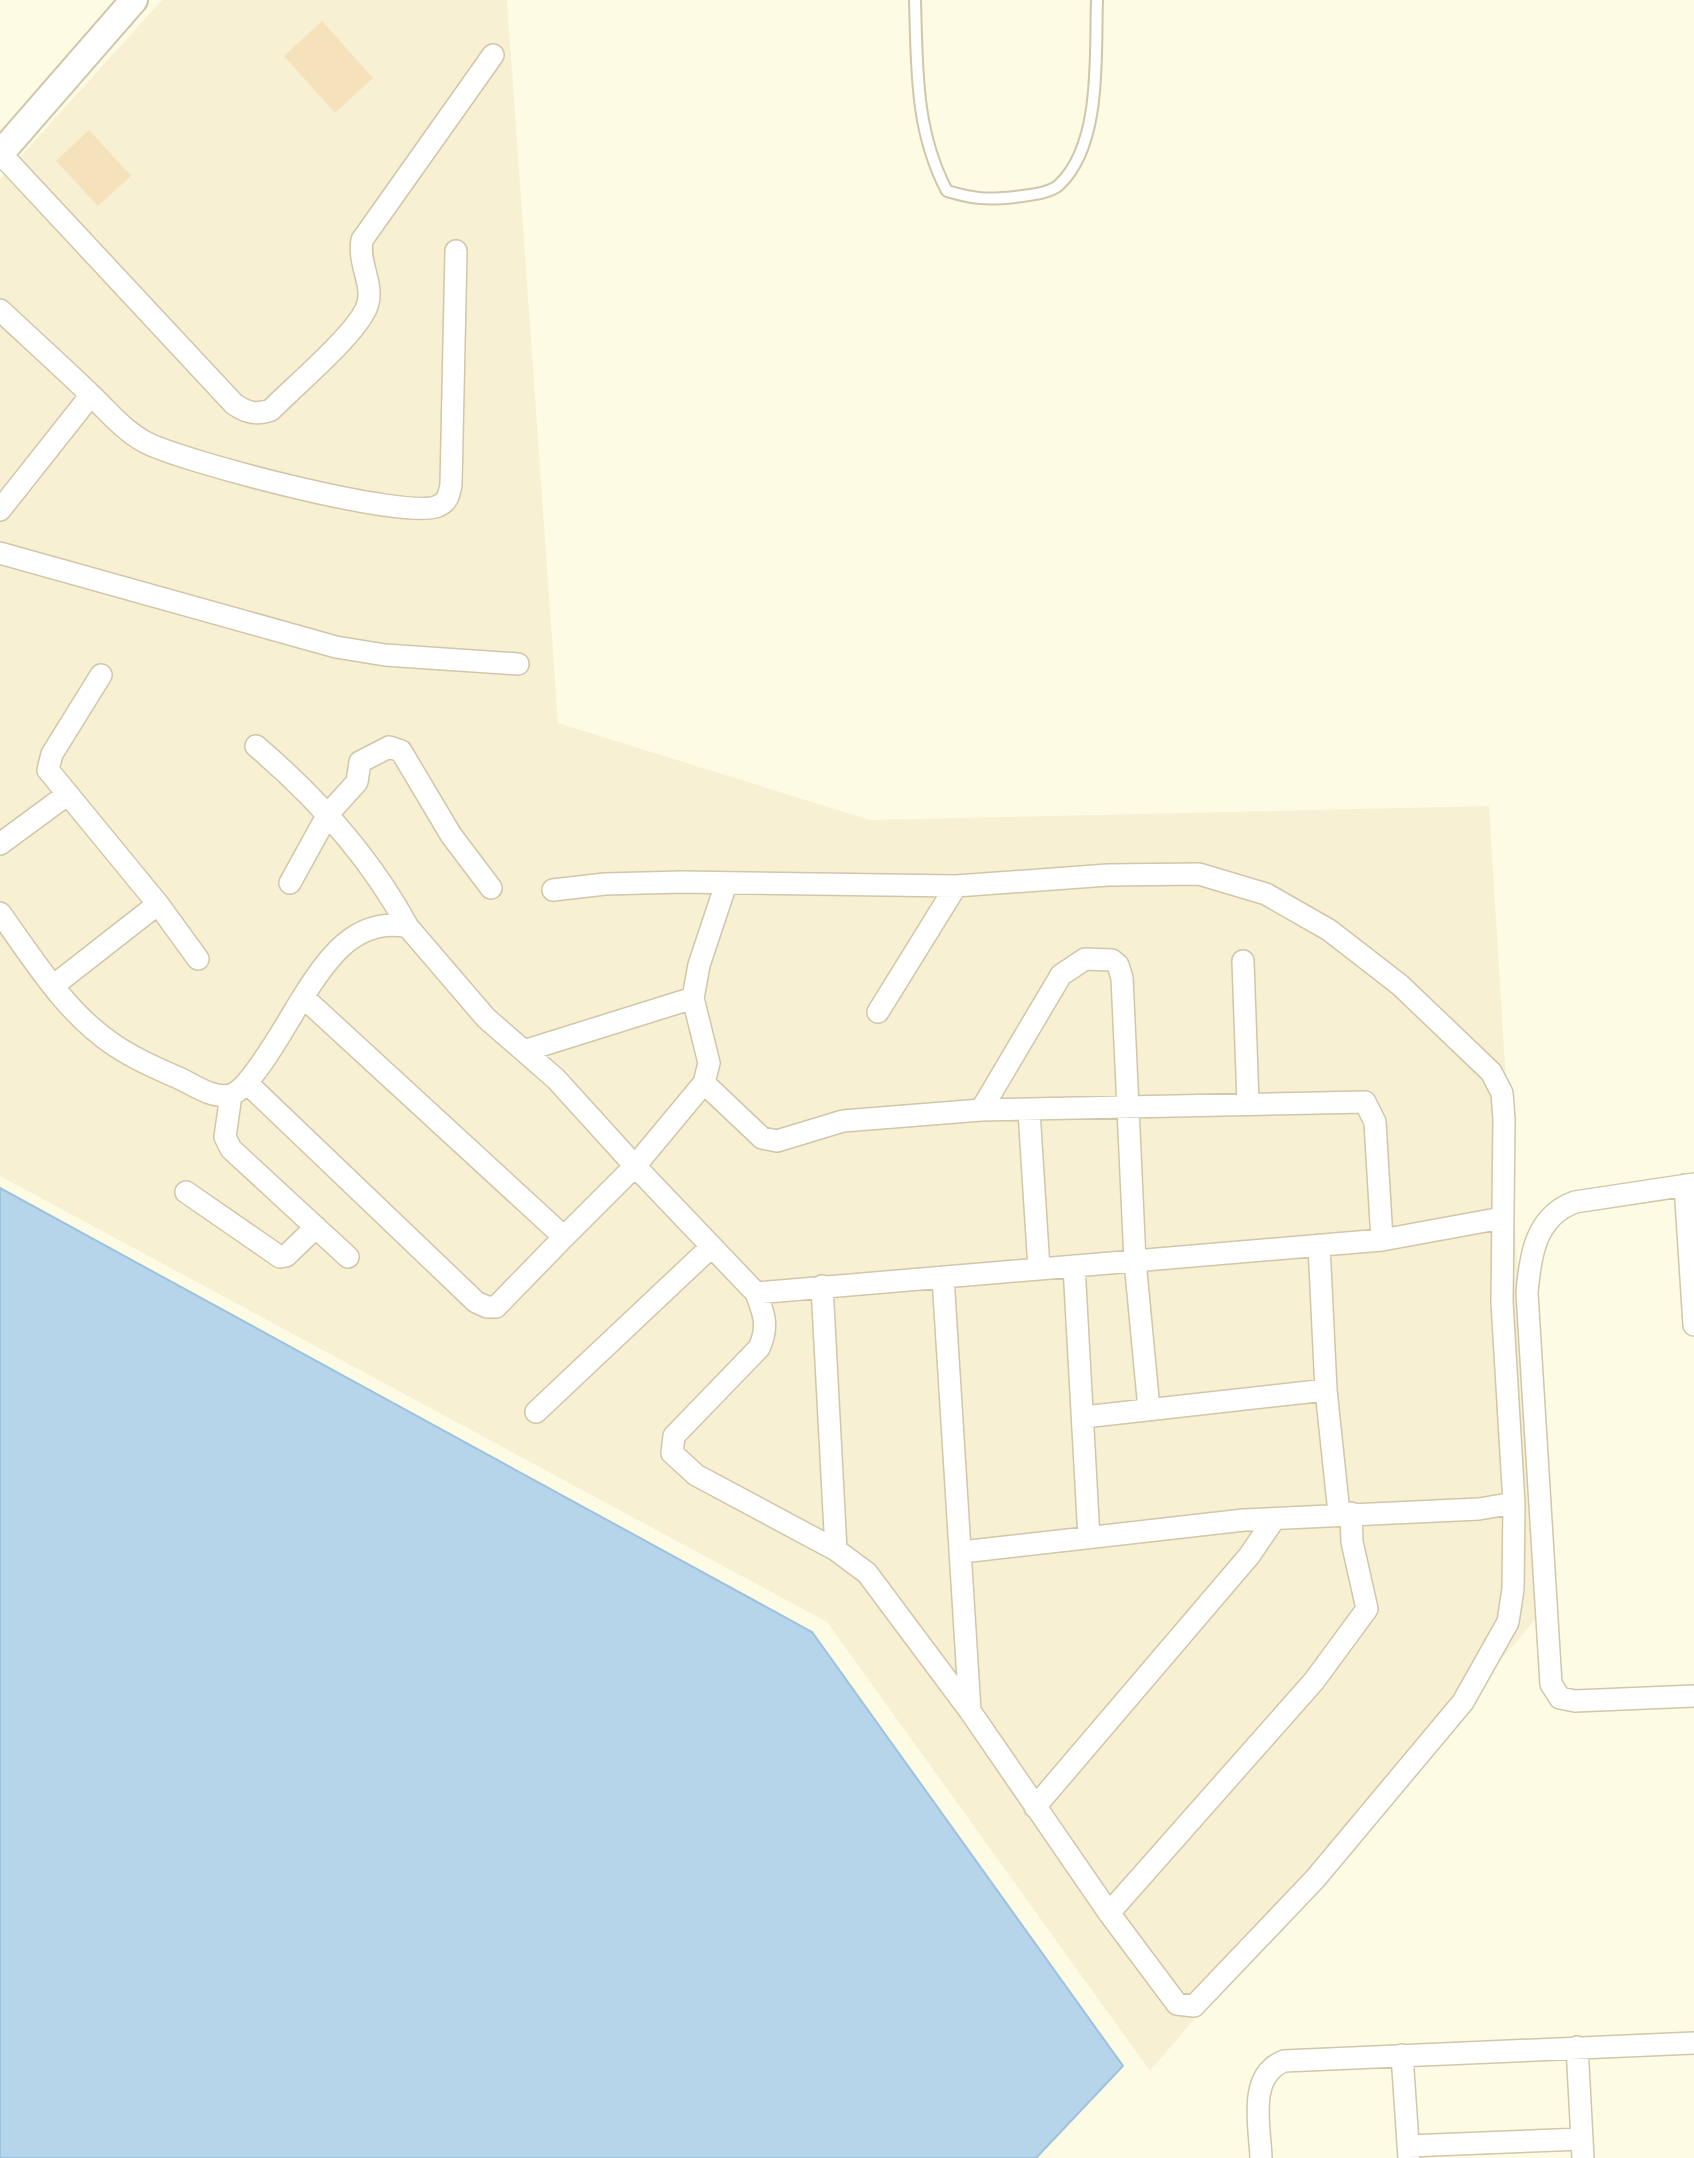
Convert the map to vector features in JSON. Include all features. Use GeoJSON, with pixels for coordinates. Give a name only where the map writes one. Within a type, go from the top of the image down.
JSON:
{"type":"FeatureCollection","features":[{"type":"Feature","properties":{"kind":"street"},"geometry":{"type":"LineString","coordinates":[[134,0],[0,153],[234,404],[244,411],[258,414],[271,410],[357,325],[368,303],[369,289],[359,257],[362,240],[493,55]]}},
{"type":"Feature","properties":{"kind":"street"},"geometry":{"type":"LineString","coordinates":[[0,310],[114,419],[145,442],[178,455],[361,502],[425,509],[438,507],[447,499],[452,485],[456,251]]}},
{"type":"Feature","properties":{"kind":"street"},"geometry":{"type":"LineString","coordinates":[[0,510],[91,395]]}},
{"type":"Feature","properties":{"kind":"street"},"geometry":{"type":"LineString","coordinates":[[0,553],[336,647],[385,655],[518,664]]}},
{"type":"Feature","properties":{"kind":"street"},"geometry":{"type":"LineString","coordinates":[[101,674],[49,762],[48,771],[158,904],[198,959]]}},
{"type":"Feature","properties":{"kind":"street"},"geometry":{"type":"LineString","coordinates":[[256,746],[328,814],[374,871],[408,927],[486,1018],[527,1050],[584,1107],[710,1248],[756,1293],[765,1317],[766,1334],[759,1348],[674,1436],[672,1453],[696,1475],[835,1550],[867,1573],[888,1597],[970,1711],[1035,1807],[1177,2004],[1194,2006],[1315,1879],[1463,1702],[1508,1622],[1513,1589],[1514,1503],[1502,1302],[1502,1093],[1491,1072],[1400,985],[1329,930],[1266,894],[1199,874],[1108,875],[956,886],[606,884],[552,890]]}},
{"type":"Feature","properties":{"kind":"street"},"geometry":{"type":"LineString","coordinates":[[290,883],[328,814],[357,782],[363,760],[389,747],[397,747],[451,835],[491,888]]}},
{"type":"Feature","properties":{"kind":"street"},"geometry":{"type":"LineString","coordinates":[[0,844],[68,794]]}},
{"type":"Feature","properties":{"kind":"street"},"geometry":{"type":"LineString","coordinates":[[239,1089],[476,1302],[487,1307],[496,1307],[635,1166],[704,1083],[709,1063],[693,998],[699,965],[726,884]]}},
{"type":"Feature","properties":{"kind":"street"},"geometry":{"type":"LineString","coordinates":[[878,1012],[956,886]]}},
{"type":"Feature","properties":{"kind":"street"},"geometry":{"type":"LineString","coordinates":[[53,986],[158,904]]}},
{"type":"Feature","properties":{"kind":"street"},"geometry":{"type":"LineString","coordinates":[[0,912],[53,986],[86,1023],[115,1046],[212,1094],[239,1089]]}},
{"type":"Feature","properties":{"kind":"street"},"geometry":{"type":"LineString","coordinates":[[348,1257],[232,1149],[225,1137],[227,1107],[324,963],[349,940],[373,926],[394,924],[408,927]]}},
{"type":"Feature","properties":{"kind":"street"},"geometry":{"type":"LineString","coordinates":[[981,1110],[1061,975],[1085,959],[1112,960],[1121,971],[1135,1261],[1149,1409]]}},
{"type":"Feature","properties":{"kind":"street"},"geometry":{"type":"LineString","coordinates":[[1242,961],[1248,1103]]}},
{"type":"Feature","properties":{"kind":"street"},"geometry":{"type":"LineString","coordinates":[[303,997],[564,1237]]}},
{"type":"Feature","properties":{"kind":"street"},"geometry":{"type":"LineString","coordinates":[[527,1050],[693,998]]}},
{"type":"Feature","properties":{"kind":"street"},"geometry":{"type":"LineString","coordinates":[[704,1083],[762,1138],[777,1141],[843,1121],[981,1110],[1365,1102],[1376,1122],[1382,1240]]}},
{"type":"Feature","properties":{"kind":"street"},"geometry":{"type":"LineString","coordinates":[[1029,1111],[1039,1269]]}},
{"type":"Feature","properties":{"kind":"street"},"geometry":{"type":"LineString","coordinates":[[1694,1325],[1689,1185],[1576,1202],[1558,1208],[1543,1223],[1529,1268],[1527,1293],[1551,1685],[1560,1698],[1575,1701],[1694,1696]]}},
{"type":"Feature","properties":{"kind":"street"},"geometry":{"type":"LineString","coordinates":[[186,1192],[280,1257],[286,1256],[316,1227]]}},
{"type":"Feature","properties":{"kind":"street"},"geometry":{"type":"LineString","coordinates":[[756,1293],[1382,1240],[1502,1218]]}},
{"type":"Feature","properties":{"kind":"street"},"geometry":{"type":"LineString","coordinates":[[1110,1913],[1314,1681],[1361,1621],[1367,1609],[1345,1513],[1326,1390],[1319,1245]]}},
{"type":"Feature","properties":{"kind":"street"},"geometry":{"type":"LineString","coordinates":[[536,1412],[710,1248]]}},
{"type":"Feature","properties":{"kind":"street"},"geometry":{"type":"LineString","coordinates":[[1074,1266],[1089,1538]]}},
{"type":"Feature","properties":{"kind":"street"},"geometry":{"type":"LineString","coordinates":[[943,1277],[970,1711]]}},
{"type":"Feature","properties":{"kind":"street"},"geometry":{"type":"LineString","coordinates":[[822,1286],[835,1550]]}},
{"type":"Feature","properties":{"kind":"street"},"geometry":{"type":"LineString","coordinates":[[1084,1418],[1326,1390]]}},
{"type":"Feature","properties":{"kind":"street"},"geometry":{"type":"LineString","coordinates":[[962,1552],[1244,1520],[1273,1521],[1345,1513],[1479,1509],[1514,1503]]}},
{"type":"Feature","properties":{"kind":"street"},"geometry":{"type":"LineString","coordinates":[[1035,1807],[1249,1556],[1273,1521]]}},
{"type":"Feature","properties":{"kind":"street"},"geometry":{"type":"LineString","coordinates":[[1261,2158],[1259,2093],[1262,2078],[1272,2066],[1284,2061],[1694,2043]]}},
{"type":"Feature","properties":{"kind":"street"},"geometry":{"type":"LineString","coordinates":[[1402,2055],[1409,2152],[1582,2148],[1577,2047]]}},
{"type":"Feature","properties":{"kind":"lane"},"geometry":{"type":"LineString","coordinates":[[915,0],[918,107],[933,166],[947,191],[979,201],[1036,194],[1059,186],[1080,156],[1090,114],[1097,0]]}},
{"type":"Feature","properties":{"kind":"shaded area"},"geometry":{"type":"Polygon","coordinates":[[[162,0],[507,0],[558,723],[870,820],[1489,806],[1539,1615],[1150,2071],[827,1622],[0,1176],[0,179],[162,0]]]}},
{"type":"Feature","properties":{"kind":"water"},"geometry":{"type":"Polygon","coordinates":[[[0,1188],[812,1632],[1123,2066],[1036,2158],[0,2158],[0,1188]]]}},
{"type":"Feature","properties":{"kind":"building"},"geometry":{"type":"Polygon","coordinates":[[[322,21],[373,78],[335,113],[284,56],[322,21]]]}},
{"type":"Feature","properties":{"kind":"building"},"geometry":{"type":"Polygon","coordinates":[[[89,130],[131,176],[98,206],[56,161],[89,130]]]}}]}
